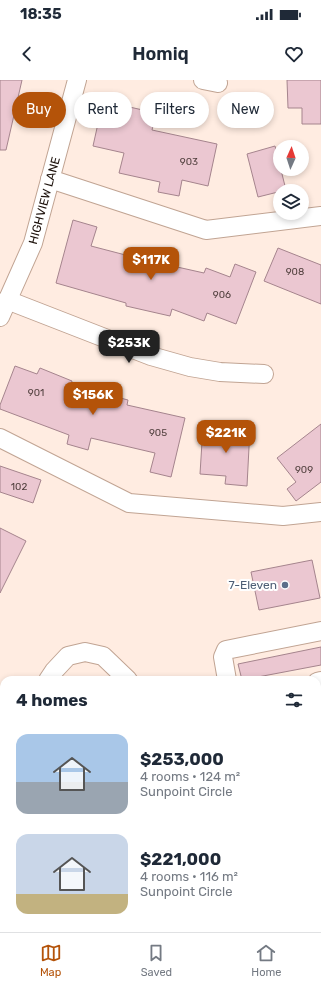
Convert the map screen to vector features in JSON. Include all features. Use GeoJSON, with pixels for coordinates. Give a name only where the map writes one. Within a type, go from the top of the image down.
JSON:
{"type":"FeatureCollection","features":[{"type":"Feature","properties":{"kind":"street","name":"HIGHVIEW LANE"},"geometry":{"type":"LineString","coordinates":[[0,317],[32,243],[77,80]]}},
{"type":"Feature","properties":{"kind":"street"},"geometry":{"type":"LineString","coordinates":[[50,179],[206,230],[321,216]]}},
{"type":"Feature","properties":{"kind":"street"},"geometry":{"type":"LineString","coordinates":[[7,300],[151,356],[190,367],[220,372],[264,374]]}},
{"type":"Feature","properties":{"kind":"street"},"geometry":{"type":"LineString","coordinates":[[0,438],[129,503],[283,516],[321,512]]}},
{"type":"Feature","properties":{"kind":"street"},"geometry":{"type":"LineString","coordinates":[[226,676],[223,657],[226,650],[321,631]]}},
{"type":"Feature","properties":{"kind":"street"},"geometry":{"type":"LineString","coordinates":[[51,676],[68,656],[85,652],[103,656],[124,676]]}},
{"type":"Feature","properties":{"kind":"building"},"geometry":{"type":"Polygon","coordinates":[[[0,80],[22,80],[19,92],[12,92],[12,124],[6,150],[0,150],[0,80]]]}},
{"type":"Feature","properties":{"kind":"building"},"geometry":{"type":"Polygon","coordinates":[[[287,80],[321,80],[321,124],[302,124],[302,108],[288,108],[287,80]]]}},
{"type":"Feature","properties":{"kind":"building"},"geometry":{"type":"Polygon","coordinates":[[[132,108],[140,109],[140,128],[152,128],[152,130],[217,144],[208,186],[182,180],[179,196],[158,192],[160,182],[119,173],[124,153],[93,146],[97,128],[132,128],[132,108]]]}},
{"type":"Feature","properties":{"kind":"building"},"geometry":{"type":"Polygon","coordinates":[[[273,147],[273,176],[282,176],[284,184],[273,184],[273,193],[258,197],[247,154],[273,147]]]}},
{"type":"Feature","properties":{"kind":"building"},"geometry":{"type":"Polygon","coordinates":[[[73,220],[97,227],[91,246],[204,273],[206,268],[230,277],[235,264],[256,272],[236,324],[207,313],[204,321],[172,309],[170,316],[126,306],[126,303],[56,283],[73,220]]]}},
{"type":"Feature","properties":{"kind":"building"},"geometry":{"type":"Polygon","coordinates":[[[278,248],[321,265],[321,304],[264,281],[278,248]]]}},
{"type":"Feature","properties":{"kind":"building"},"geometry":{"type":"Polygon","coordinates":[[[15,366],[37,374],[40,368],[72,381],[71,385],[128,400],[127,405],[185,418],[171,477],[150,472],[155,453],[91,438],[88,450],[67,444],[69,435],[0,409],[0,405],[15,366]]]}},
{"type":"Feature","properties":{"kind":"building"},"geometry":{"type":"Polygon","coordinates":[[[321,424],[321,482],[296,501],[287,489],[296,482],[277,458],[321,424]]]}},
{"type":"Feature","properties":{"kind":"building"},"geometry":{"type":"Polygon","coordinates":[[[203,426],[250,428],[247,486],[225,484],[226,476],[200,474],[203,426]]]}},
{"type":"Feature","properties":{"kind":"building"},"geometry":{"type":"Polygon","coordinates":[[[0,466],[41,480],[33,503],[0,492],[0,466]]]}},
{"type":"Feature","properties":{"kind":"building"},"geometry":{"type":"Polygon","coordinates":[[[0,528],[26,541],[0,593],[0,528]]]}},
{"type":"Feature","properties":{"kind":"building","name":"7-Eleven"},"geometry":{"type":"Polygon","coordinates":[[[312,560],[320,598],[259,610],[251,572],[312,560]]]}},
{"type":"Feature","properties":{"kind":"building"},"geometry":{"type":"Polygon","coordinates":[[[321,647],[321,665],[263,676],[241,676],[238,664],[321,647]]]}},
{"type":"Feature","properties":{"kind":"place","name":"7-Eleven"},"geometry":{"type":"Point","coordinates":[285,585]}}]}
